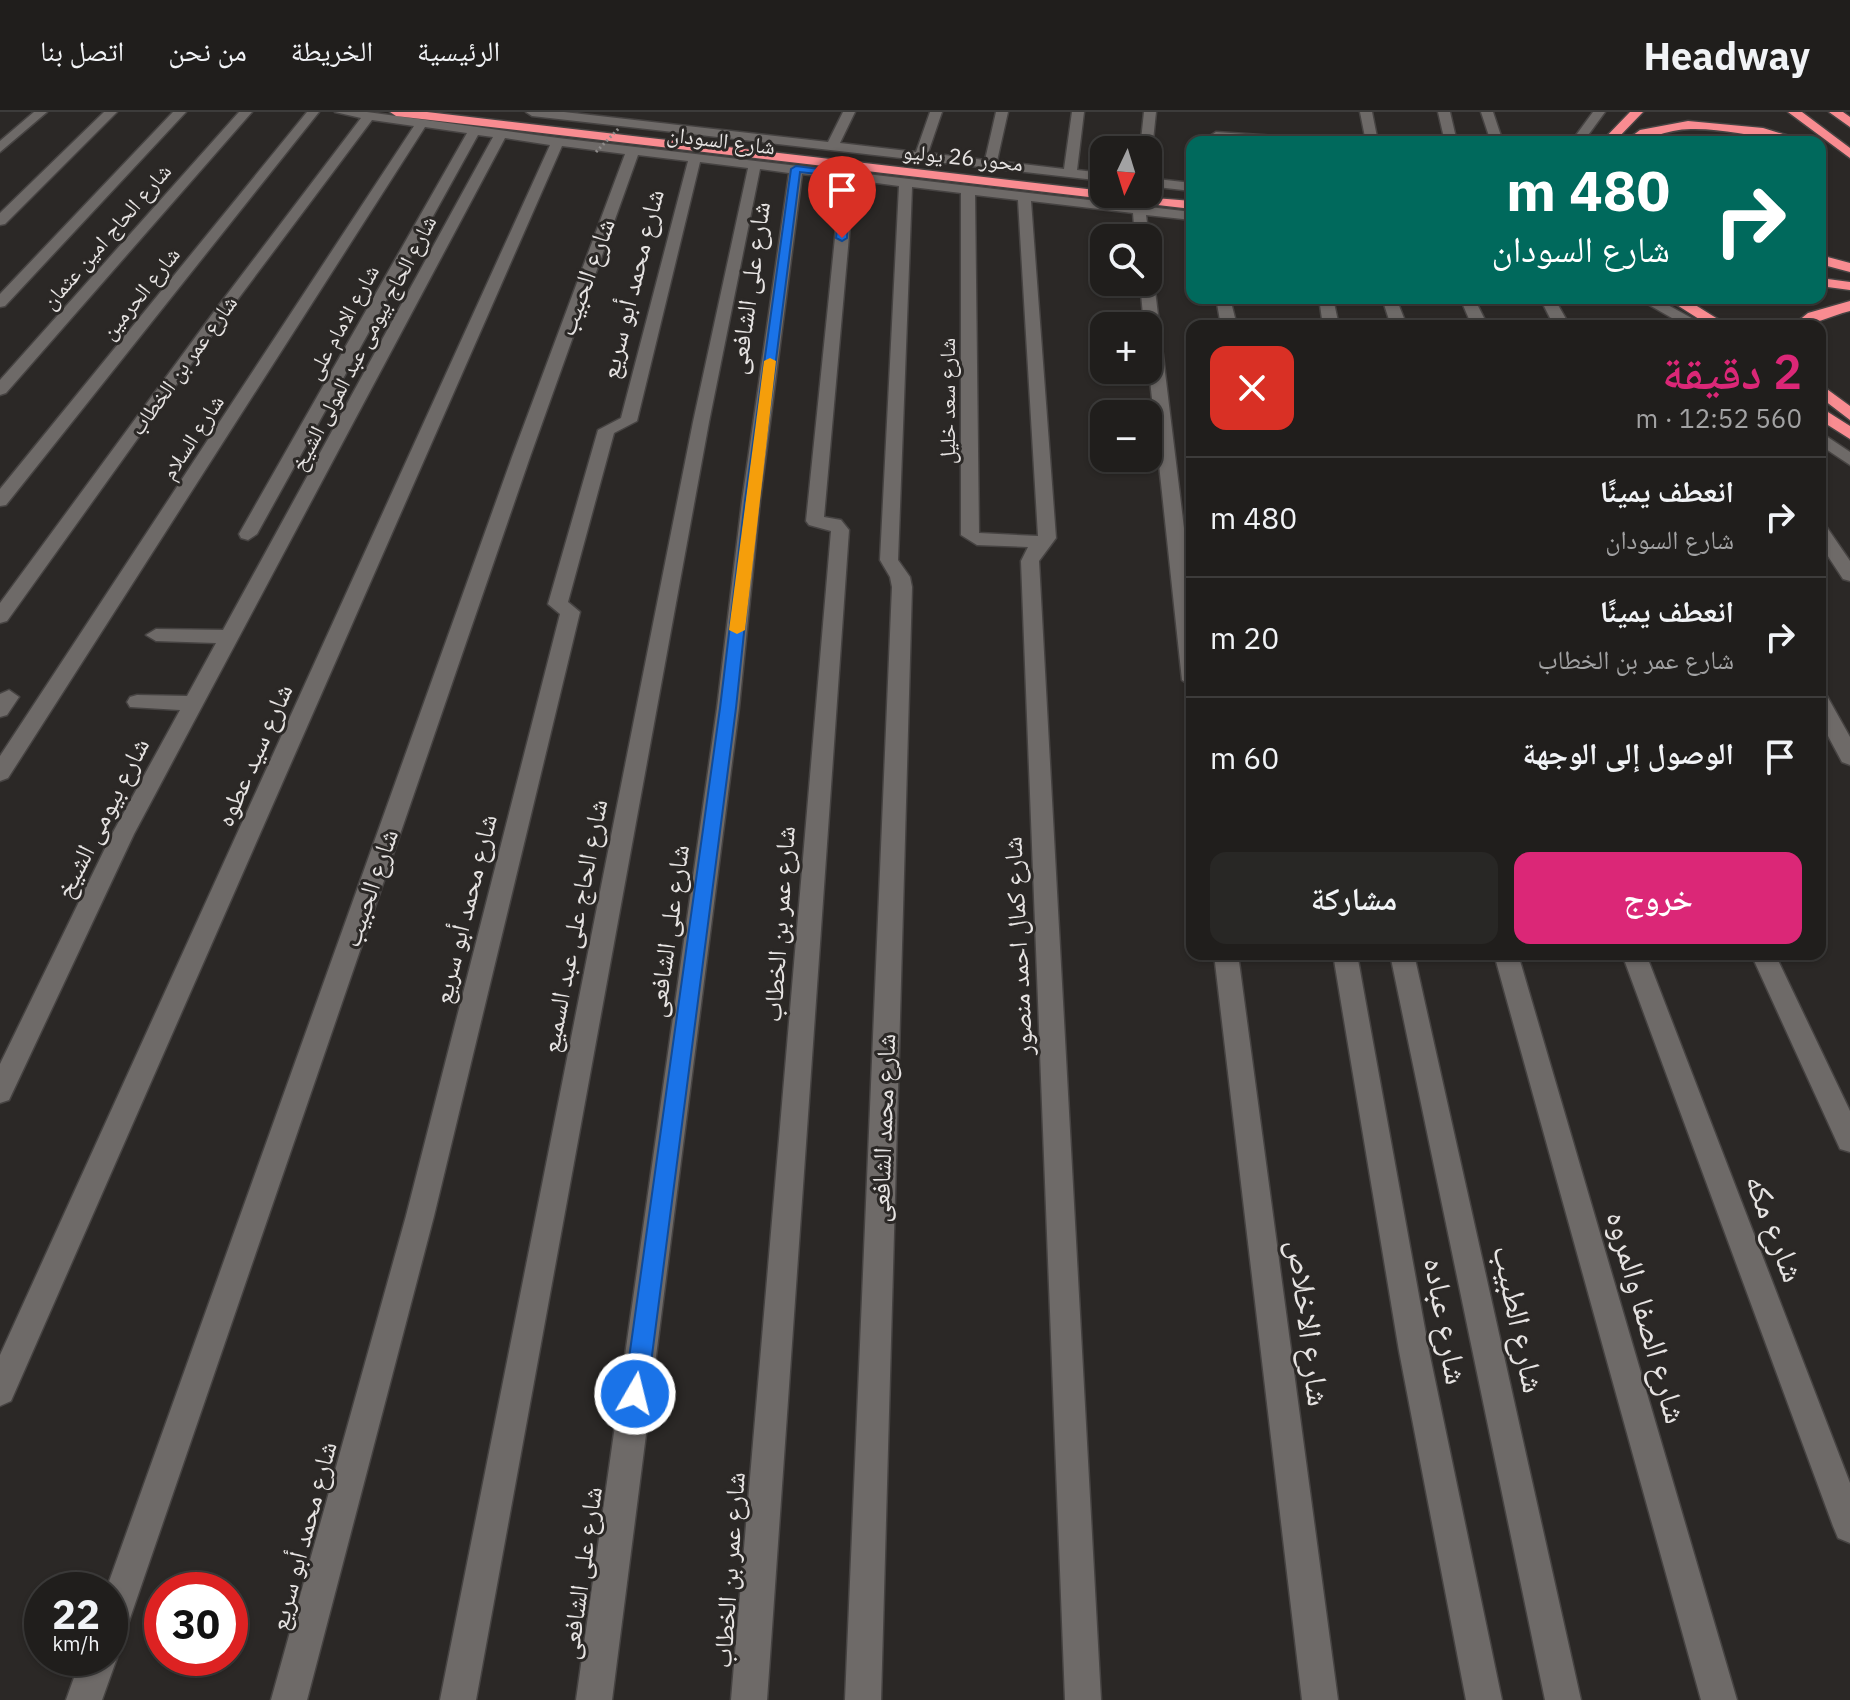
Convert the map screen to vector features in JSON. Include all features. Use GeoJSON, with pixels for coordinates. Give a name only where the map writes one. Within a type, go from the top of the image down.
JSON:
{"type":"FeatureCollection","features":[{"type":"Feature","properties":{"kind":"highway","name":"محور 26 يوليو"},"geometry":{"type":"LineString","coordinates":[[396,112],[1186,204]]}},
{"type":"Feature","properties":{"kind":"highway","name":"محور 26 يوليو"},"geometry":{"type":"LineString","coordinates":[[461,112],[1090,183]]}},
{"type":"Feature","properties":{"kind":"highway"},"geometry":{"type":"LineString","coordinates":[[1613,136],[1637,112]]}},
{"type":"Feature","properties":{"kind":"highway"},"geometry":{"type":"LineString","coordinates":[[1794,112],[1850,154]]}},
{"type":"Feature","properties":{"kind":"highway"},"geometry":{"type":"LineString","coordinates":[[1835,112],[1850,123]]}},
{"type":"Feature","properties":{"kind":"highway"},"geometry":{"type":"LineString","coordinates":[[1636,136],[1647,126],[1695,120],[1754,126],[1785,136]]}},
{"type":"Feature","properties":{"kind":"highway"},"geometry":{"type":"LineString","coordinates":[[1826,152],[1850,164]]}},
{"type":"Feature","properties":{"kind":"highway"},"geometry":{"type":"LineString","coordinates":[[1162,191],[1186,193]]}},
{"type":"Feature","properties":{"kind":"highway"},"geometry":{"type":"LineString","coordinates":[[1826,261],[1850,270]]}},
{"type":"Feature","properties":{"kind":"highway"},"geometry":{"type":"LineString","coordinates":[[1826,269],[1850,270]]}},
{"type":"Feature","properties":{"kind":"highway"},"geometry":{"type":"LineString","coordinates":[[1826,283],[1850,286]]}},
{"type":"Feature","properties":{"kind":"highway"},"geometry":{"type":"LineString","coordinates":[[1683,304],[1711,320]]}},
{"type":"Feature","properties":{"kind":"highway"},"geometry":{"type":"LineString","coordinates":[[1808,320],[1850,306]]}},
{"type":"Feature","properties":{"kind":"highway"},"geometry":{"type":"LineString","coordinates":[[1826,394],[1850,415]]}},
{"type":"Feature","properties":{"kind":"highway"},"geometry":{"type":"LineString","coordinates":[[1826,416],[1850,434]]}},
{"type":"Feature","properties":{"kind":"street"},"geometry":{"type":"LineString","coordinates":[[0,148],[41,112]]}},
{"type":"Feature","properties":{"kind":"street"},"geometry":{"type":"LineString","coordinates":[[0,221],[111,112]]}},
{"type":"Feature","properties":{"kind":"street"},"geometry":{"type":"LineString","coordinates":[[0,303],[180,112]]}},
{"type":"Feature","properties":{"kind":"street","name":"شارع الحاج امين عثمان"},"geometry":{"type":"LineString","coordinates":[[0,390],[246,112]]}},
{"type":"Feature","properties":{"kind":"street","name":"شارع الحرمين"},"geometry":{"type":"LineString","coordinates":[[0,501],[313,112]]}},
{"type":"Feature","properties":{"kind":"street","name":"شارع السودان"},"geometry":{"type":"LineString","coordinates":[[341,112],[558,142],[1186,215]]}},
{"type":"Feature","properties":{"kind":"street"},"geometry":{"type":"LineString","coordinates":[[532,112],[608,116],[832,147],[1090,175]]}},
{"type":"Feature","properties":{"kind":"street"},"geometry":{"type":"LineString","coordinates":[[832,147],[849,112]]}},
{"type":"Feature","properties":{"kind":"street"},"geometry":{"type":"LineString","coordinates":[[920,157],[936,112]]}},
{"type":"Feature","properties":{"kind":"street"},"geometry":{"type":"LineString","coordinates":[[990,165],[1002,112]]}},
{"type":"Feature","properties":{"kind":"street"},"geometry":{"type":"LineString","coordinates":[[1070,173],[1078,112]]}},
{"type":"Feature","properties":{"kind":"street"},"geometry":{"type":"LineString","coordinates":[[1147,136],[1150,112]]}},
{"type":"Feature","properties":{"kind":"street"},"geometry":{"type":"LineString","coordinates":[[1366,112],[1371,136]]}},
{"type":"Feature","properties":{"kind":"street"},"geometry":{"type":"LineString","coordinates":[[1444,112],[1450,136]]}},
{"type":"Feature","properties":{"kind":"street"},"geometry":{"type":"LineString","coordinates":[[1487,112],[1495,136]]}},
{"type":"Feature","properties":{"kind":"street"},"geometry":{"type":"LineString","coordinates":[[1581,136],[1599,112]]}},
{"type":"Feature","properties":{"kind":"street","name":"شارع عمر بن الخطاب"},"geometry":{"type":"LineString","coordinates":[[0,617],[224,308],[369,116]]}},
{"type":"Feature","properties":{"kind":"street","name":"شارع السلام"},"geometry":{"type":"LineString","coordinates":[[0,773],[421,124]]}},
{"type":"Feature","properties":{"kind":"street","name":"شارع الامام على"},"geometry":{"type":"LineString","coordinates":[[248,534],[474,131]]}},
{"type":"Feature","properties":{"kind":"street","name":"شارع الحاج بيومى عبد المولى الشيخ"},"geometry":{"type":"LineString","coordinates":[[264,574],[501,134]]}},
{"type":"Feature","properties":{"kind":"street"},"geometry":{"type":"LineString","coordinates":[[1216,134],[1238,136]]}},
{"type":"Feature","properties":{"kind":"street","name":"شارع سيد عطوه"},"geometry":{"type":"LineString","coordinates":[[0,1390],[558,142]]}},
{"type":"Feature","properties":{"kind":"street","name":"شارع الحبيب"},"geometry":{"type":"LineString","coordinates":[[128,1576],[521,457],[633,150]]}},
{"type":"Feature","properties":{"kind":"street","name":"شارع محمد أبو سريع"},"geometry":{"type":"LineString","coordinates":[[289,1700],[420,1216],[566,628],[570,610],[558,604],[606,430],[629,421],[695,157]]}},
{"type":"Feature","properties":{"kind":"street","name":"شارع الحاج على عبد السميع"},"geometry":{"type":"LineString","coordinates":[[458,1700],[701,422],[755,164]]}},
{"type":"Feature","properties":{"kind":"street","name":"شارع على الشافعى"},"geometry":{"type":"LineString","coordinates":[[594,1700],[728,708],[751,501],[796,169]]}},
{"type":"Feature","properties":{"kind":"street","name":"شارع عمر بن الخطاب"},"geometry":{"type":"LineString","coordinates":[[749,1700],[840,530],[835,524],[815,521],[848,175]]}},
{"type":"Feature","properties":{"kind":"street","name":"شارع محمد الشافعى"},"geometry":{"type":"LineString","coordinates":[[863,1700],[902,587],[900,577],[889,560],[906,182]]}},
{"type":"Feature","properties":{"kind":"street"},"geometry":{"type":"LineString","coordinates":[[1162,184],[1186,186]]}},
{"type":"Feature","properties":{"kind":"street","name":"شارع سعد خليل"},"geometry":{"type":"LineString","coordinates":[[968,189],[970,535],[977,539],[1045,542]]}},
{"type":"Feature","properties":{"kind":"street","name":"شارع كمال احمد منصور"},"geometry":{"type":"LineString","coordinates":[[1024,196],[1045,542],[1035,550],[1030,561],[1083,1700]]}},
{"type":"Feature","properties":{"kind":"street"},"geometry":{"type":"LineString","coordinates":[[1139,210],[1140,224]]}},
{"type":"Feature","properties":{"kind":"street"},"geometry":{"type":"LineString","coordinates":[[1149,296],[1186,627]]}},
{"type":"Feature","properties":{"kind":"street"},"geometry":{"type":"LineString","coordinates":[[1656,304],[1687,320]]}},
{"type":"Feature","properties":{"kind":"street"},"geometry":{"type":"LineString","coordinates":[[1826,442],[1850,460]]}},
{"type":"Feature","properties":{"kind":"street"},"geometry":{"type":"LineString","coordinates":[[1826,539],[1850,575]]}},
{"type":"Feature","properties":{"kind":"street","name":"شارع بيومى الشيخ"},"geometry":{"type":"LineString","coordinates":[[0,1092],[123,834],[264,574]]}},
{"type":"Feature","properties":{"kind":"street"},"geometry":{"type":"LineString","coordinates":[[156,635],[229,637]]}},
{"type":"Feature","properties":{"kind":"street"},"geometry":{"type":"LineString","coordinates":[[137,702],[193,703]]}},
{"type":"Feature","properties":{"kind":"street"},"geometry":{"type":"LineString","coordinates":[[1826,712],[1850,757]]}},
{"type":"Feature","properties":{"kind":"street","name":"شارع الاخلاص"},"geometry":{"type":"LineString","coordinates":[[1227,960],[1320,1700]]}},
{"type":"Feature","properties":{"kind":"street","name":"شارع عباده"},"geometry":{"type":"LineString","coordinates":[[1346,960],[1414,1351],[1484,1700]]}},
{"type":"Feature","properties":{"kind":"street","name":"شارع الطبيب"},"geometry":{"type":"LineString","coordinates":[[1403,960],[1563,1700]]}},
{"type":"Feature","properties":{"kind":"street","name":"شارع الصفا والمروه"},"geometry":{"type":"LineString","coordinates":[[1508,960],[1719,1700]]}},
{"type":"Feature","properties":{"kind":"street","name":"شارع مكه"},"geometry":{"type":"LineString","coordinates":[[1636,960],[1850,1526]]}},
{"type":"Feature","properties":{"kind":"street"},"geometry":{"type":"LineString","coordinates":[[1766,960],[1850,1140]]}},
{"type":"Feature","properties":{"kind":"street"},"geometry":{"type":"LineString","coordinates":[[84,1700],[93,1676]]}},
{"type":"Feature","properties":{"kind":"path"},"geometry":{"type":"LineString","coordinates":[[596,152],[620,127]]}},
{"type":"Feature","properties":{"kind":"slow traffic"},"geometry":{"type":"LineString","coordinates":[[737,630],[770,361]]}},
{"type":"Feature","properties":{"kind":"route"},"geometry":{"type":"LineString","coordinates":[[635,1394],[728,708],[751,501],[796,169],[848,175],[842,238]]}}]}
